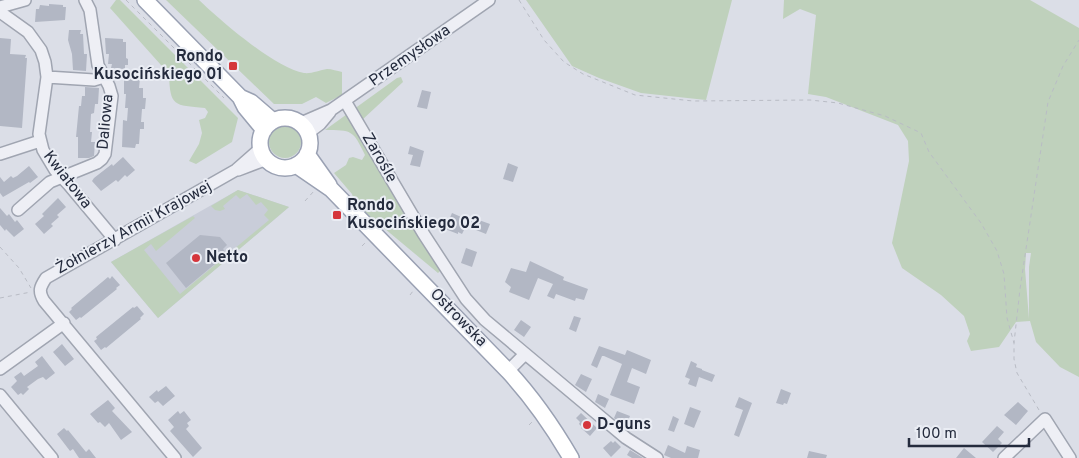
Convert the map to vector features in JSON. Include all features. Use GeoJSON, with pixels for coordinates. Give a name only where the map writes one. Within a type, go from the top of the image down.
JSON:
{"type":"FeatureCollection","features":[{"type":"Feature","properties":{"kind":"main road"},"geometry":{"type":"LineString","coordinates":[[144,0],[234,100],[251,102],[268,125]]}},
{"type":"Feature","properties":{"kind":"main road"},"geometry":{"type":"LineString","coordinates":[[283,118],[292,118],[304,128],[310,144],[302,159],[289,167],[281,167],[264,154],[260,142],[268,125],[283,118]]}},
{"type":"Feature","properties":{"kind":"main road","name":"Ostrowska"},"geometry":{"type":"LineString","coordinates":[[302,159],[524,388],[571,458]]}},
{"type":"Feature","properties":{"kind":"street"},"geometry":{"type":"LineString","coordinates":[[0,7],[25,0]]}},
{"type":"Feature","properties":{"kind":"street","name":"Daliowa"},"geometry":{"type":"LineString","coordinates":[[18,210],[50,182],[97,163],[104,157],[112,96],[98,65],[90,10],[85,0]]}},
{"type":"Feature","properties":{"kind":"street","name":"Przemysłowa"},"geometry":{"type":"LineString","coordinates":[[304,128],[320,124],[331,110],[489,0]]}},
{"type":"Feature","properties":{"kind":"street","name":"Kwiatowa"},"geometry":{"type":"LineString","coordinates":[[0,12],[24,28],[43,55],[47,77],[40,122],[40,141],[46,156],[61,177],[70,185],[115,240]]}},
{"type":"Feature","properties":{"kind":"street","name":"Daliowa"},"geometry":{"type":"LineString","coordinates":[[47,77],[94,80],[104,77]]}},
{"type":"Feature","properties":{"kind":"street","name":"Zarośle"},"geometry":{"type":"LineString","coordinates":[[345,101],[423,233],[466,299],[485,320],[525,354],[626,438],[657,458]]}},
{"type":"Feature","properties":{"kind":"street"},"geometry":{"type":"LineString","coordinates":[[0,154],[40,141]]}},
{"type":"Feature","properties":{"kind":"street","name":"Żołnierzy Armii Krajowej"},"geometry":{"type":"LineString","coordinates":[[37,292],[46,278],[264,154]]}},
{"type":"Feature","properties":{"kind":"street"},"geometry":{"type":"LineString","coordinates":[[37,292],[175,458]]}},
{"type":"Feature","properties":{"kind":"street"},"geometry":{"type":"LineString","coordinates":[[0,369],[64,323]]}},
{"type":"Feature","properties":{"kind":"street"},"geometry":{"type":"LineString","coordinates":[[508,371],[525,354]]}},
{"type":"Feature","properties":{"kind":"street"},"geometry":{"type":"LineString","coordinates":[[0,395],[52,458]]}},
{"type":"Feature","properties":{"kind":"street"},"geometry":{"type":"LineString","coordinates":[[1004,458],[1045,419],[1070,458]]}},
{"type":"Feature","properties":{"kind":"path"},"geometry":{"type":"LineString","coordinates":[[126,0],[234,100]]}},
{"type":"Feature","properties":{"kind":"path"},"geometry":{"type":"LineString","coordinates":[[520,0],[544,40],[564,62],[583,74],[635,95],[693,101],[810,100],[838,103],[885,116],[921,133],[929,152],[981,223],[997,251],[1004,274],[1007,318],[1014,343]]}},
{"type":"Feature","properties":{"kind":"path"},"geometry":{"type":"LineString","coordinates":[[1045,419],[1016,373],[1014,343],[1021,279],[1048,102],[1064,66],[1079,40]]}},
{"type":"Feature","properties":{"kind":"path"},"geometry":{"type":"LineString","coordinates":[[305,201],[325,183]]}},
{"type":"Feature","properties":{"kind":"path"},"geometry":{"type":"LineString","coordinates":[[0,247],[37,292],[0,298]]}},
{"type":"Feature","properties":{"kind":"shaded area"},"geometry":{"type":"Polygon","coordinates":[[[238,190],[289,207],[158,318],[111,262],[238,190]]]}},
{"type":"Feature","properties":{"kind":"green space"},"geometry":{"type":"Polygon","coordinates":[[[116,0],[120,0],[238,118],[232,142],[196,164],[189,161],[199,144],[202,133],[199,120],[205,118],[208,112],[205,108],[180,105],[176,102],[171,93],[169,74],[110,8],[116,0]]]}},
{"type":"Feature","properties":{"kind":"green space"},"geometry":{"type":"Polygon","coordinates":[[[166,0],[199,0],[249,42],[278,62],[292,69],[304,73],[327,69],[342,72],[342,95],[326,103],[316,97],[302,104],[274,104],[166,0]]]}},
{"type":"Feature","properties":{"kind":"green space"},"geometry":{"type":"Polygon","coordinates":[[[526,0],[732,0],[706,100],[641,93],[572,66],[526,0]]]}},
{"type":"Feature","properties":{"kind":"green space"},"geometry":{"type":"Polygon","coordinates":[[[784,0],[1030,0],[1079,28],[1079,377],[1060,367],[1036,342],[1030,321],[1016,322],[999,347],[971,351],[967,341],[970,334],[964,316],[941,295],[902,268],[892,243],[909,161],[908,141],[898,125],[826,97],[808,94],[816,15],[800,9],[783,19],[784,0]],[[1026,253],[1025,269],[1029,319],[1029,267],[1031,253],[1026,253]]]}},
{"type":"Feature","properties":{"kind":"green space"},"geometry":{"type":"Polygon","coordinates":[[[401,77],[403,82],[362,120],[443,268],[438,273],[355,204],[352,194],[334,173],[346,165],[349,158],[353,157],[362,160],[365,155],[351,133],[341,130],[325,130],[401,77]]]}},
{"type":"Feature","properties":{"kind":"green space"},"geometry":{"type":"Polygon","coordinates":[[[285,126],[291,127],[296,131],[300,136],[300,148],[296,153],[291,157],[285,158],[279,157],[274,153],[270,148],[269,142],[270,136],[274,131],[279,127],[285,126]]]}},
{"type":"Feature","properties":{"kind":"green space"},"geometry":{"type":"Polygon","coordinates":[[[238,190],[289,207],[158,318],[111,262],[193,216],[195,218],[156,251],[151,244],[144,250],[180,294],[269,220],[264,215],[268,210],[261,202],[256,205],[247,194],[240,199],[236,195],[223,206],[225,209],[220,211],[215,210],[211,206],[238,190]]]}},
{"type":"Feature","properties":{"kind":"building"},"geometry":{"type":"Polygon","coordinates":[[[49,4],[66,7],[65,20],[35,22],[36,9],[39,9],[40,5],[49,6],[49,4]]]}},
{"type":"Feature","properties":{"kind":"building"},"geometry":{"type":"Polygon","coordinates":[[[69,30],[81,30],[80,34],[83,34],[84,54],[87,54],[86,71],[73,70],[72,54],[68,40],[69,30]]]}},
{"type":"Feature","properties":{"kind":"building"},"geometry":{"type":"Polygon","coordinates":[[[0,38],[11,39],[10,54],[26,55],[25,58],[27,58],[22,128],[0,126],[0,38]]]}},
{"type":"Feature","properties":{"kind":"building"},"geometry":{"type":"Polygon","coordinates":[[[105,38],[123,39],[123,42],[126,42],[128,65],[125,65],[125,69],[111,68],[112,64],[108,64],[109,54],[106,54],[105,38]]]}},
{"type":"Feature","properties":{"kind":"building"},"geometry":{"type":"Polygon","coordinates":[[[124,77],[140,78],[139,88],[143,88],[143,98],[146,98],[145,109],[142,109],[141,122],[144,122],[144,129],[140,129],[139,144],[136,144],[135,148],[122,147],[123,120],[127,121],[128,108],[125,108],[124,77]]]}},
{"type":"Feature","properties":{"kind":"building"},"geometry":{"type":"Polygon","coordinates":[[[85,87],[99,88],[98,104],[95,104],[94,113],[91,114],[90,132],[92,132],[91,142],[95,142],[94,156],[78,158],[78,137],[76,137],[79,106],[81,106],[82,96],[85,96],[85,87]]]}},
{"type":"Feature","properties":{"kind":"building"},"geometry":{"type":"Polygon","coordinates":[[[422,90],[431,92],[427,109],[417,107],[422,90]]]}},
{"type":"Feature","properties":{"kind":"building"},"geometry":{"type":"Polygon","coordinates":[[[410,146],[424,151],[420,167],[410,165],[413,155],[408,154],[410,146]]]}},
{"type":"Feature","properties":{"kind":"building"},"geometry":{"type":"Polygon","coordinates":[[[123,157],[135,170],[127,177],[125,175],[118,182],[116,180],[101,191],[92,181],[123,157]]]}},
{"type":"Feature","properties":{"kind":"building"},"geometry":{"type":"Polygon","coordinates":[[[508,163],[518,167],[513,182],[503,179],[508,163]]]}},
{"type":"Feature","properties":{"kind":"building"},"geometry":{"type":"Polygon","coordinates":[[[29,166],[38,177],[3,197],[0,193],[0,177],[4,182],[11,176],[13,178],[17,176],[29,166]]]}},
{"type":"Feature","properties":{"kind":"building"},"geometry":{"type":"Polygon","coordinates":[[[58,198],[66,207],[57,215],[59,217],[51,224],[53,226],[44,234],[35,224],[58,198]]]}},
{"type":"Feature","properties":{"kind":"building"},"geometry":{"type":"Polygon","coordinates":[[[0,208],[7,216],[9,214],[15,222],[17,220],[24,229],[14,237],[0,225],[0,208]]]}},
{"type":"Feature","properties":{"kind":"building"},"geometry":{"type":"Polygon","coordinates":[[[452,213],[475,223],[476,219],[490,224],[486,234],[466,226],[462,234],[445,229],[452,213]]]}},
{"type":"Feature","properties":{"kind":"building","name":"Netto"},"geometry":{"type":"Polygon","coordinates":[[[200,235],[220,237],[227,245],[223,249],[227,254],[186,288],[166,263],[200,235]]]}},
{"type":"Feature","properties":{"kind":"building"},"geometry":{"type":"Polygon","coordinates":[[[466,248],[477,252],[472,267],[461,263],[466,248]]]}},
{"type":"Feature","properties":{"kind":"building"},"geometry":{"type":"Polygon","coordinates":[[[530,261],[564,277],[563,280],[588,289],[584,300],[576,298],[575,301],[556,294],[554,299],[547,296],[553,284],[538,278],[529,300],[509,292],[511,287],[505,282],[511,268],[526,272],[530,261]]]}},
{"type":"Feature","properties":{"kind":"building"},"geometry":{"type":"Polygon","coordinates":[[[112,276],[120,285],[117,289],[76,320],[69,312],[71,308],[108,277],[110,279],[112,276]]]}},
{"type":"Feature","properties":{"kind":"building"},"geometry":{"type":"Polygon","coordinates":[[[137,306],[144,314],[141,319],[101,350],[94,341],[97,339],[96,337],[133,307],[137,306]]]}},
{"type":"Feature","properties":{"kind":"building"},"geometry":{"type":"Polygon","coordinates":[[[574,316],[581,318],[576,332],[569,329],[574,316]]]}},
{"type":"Feature","properties":{"kind":"building"},"geometry":{"type":"Polygon","coordinates":[[[521,320],[531,327],[524,337],[514,330],[521,320]]]}},
{"type":"Feature","properties":{"kind":"building"},"geometry":{"type":"Polygon","coordinates":[[[62,344],[74,359],[65,366],[53,352],[62,344]]]}},
{"type":"Feature","properties":{"kind":"building"},"geometry":{"type":"Polygon","coordinates":[[[599,346],[625,355],[627,350],[651,360],[646,374],[632,368],[627,382],[640,387],[634,404],[610,395],[622,364],[602,356],[597,368],[591,365],[599,346]]]}},
{"type":"Feature","properties":{"kind":"building"},"geometry":{"type":"Polygon","coordinates":[[[42,356],[55,373],[46,380],[43,377],[38,379],[27,387],[29,389],[23,395],[21,393],[18,395],[11,387],[17,381],[14,377],[21,372],[24,376],[38,366],[35,362],[42,356]]]}},
{"type":"Feature","properties":{"kind":"building"},"geometry":{"type":"Polygon","coordinates":[[[691,361],[697,364],[696,367],[715,375],[712,382],[699,377],[696,387],[688,384],[690,379],[685,377],[691,361]]]}},
{"type":"Feature","properties":{"kind":"building"},"geometry":{"type":"Polygon","coordinates":[[[581,374],[592,379],[586,392],[575,385],[581,374]]]}},
{"type":"Feature","properties":{"kind":"building"},"geometry":{"type":"Polygon","coordinates":[[[166,386],[175,396],[163,406],[158,401],[155,403],[149,397],[157,390],[158,392],[166,386]]]}},
{"type":"Feature","properties":{"kind":"building"},"geometry":{"type":"Polygon","coordinates":[[[781,389],[791,393],[787,404],[776,403],[781,389]]]}},
{"type":"Feature","properties":{"kind":"building"},"geometry":{"type":"Polygon","coordinates":[[[598,394],[609,399],[605,408],[595,402],[598,394]]]}},
{"type":"Feature","properties":{"kind":"building"},"geometry":{"type":"Polygon","coordinates":[[[739,397],[752,403],[739,437],[734,435],[743,410],[735,407],[739,397]]]}},
{"type":"Feature","properties":{"kind":"building"},"geometry":{"type":"Polygon","coordinates":[[[108,400],[115,408],[112,411],[132,432],[121,440],[109,423],[105,427],[100,422],[98,423],[90,414],[108,400]]]}},
{"type":"Feature","properties":{"kind":"building"},"geometry":{"type":"Polygon","coordinates":[[[1018,402],[1028,411],[1016,425],[1004,415],[1018,402]]]}},
{"type":"Feature","properties":{"kind":"building"},"geometry":{"type":"Polygon","coordinates":[[[690,407],[701,411],[694,428],[684,424],[690,407]]]}},
{"type":"Feature","properties":{"kind":"building"},"geometry":{"type":"Polygon","coordinates":[[[178,411],[180,414],[184,411],[191,420],[187,423],[189,426],[186,429],[202,448],[193,457],[170,431],[174,427],[168,420],[178,411]]]}},
{"type":"Feature","properties":{"kind":"building"},"geometry":{"type":"Polygon","coordinates":[[[617,411],[630,416],[625,428],[614,418],[617,411]]]}},
{"type":"Feature","properties":{"kind":"building","name":"D-guns"},"geometry":{"type":"Polygon","coordinates":[[[581,413],[597,428],[590,436],[581,428],[580,422],[576,418],[581,413]]]}},
{"type":"Feature","properties":{"kind":"building"},"geometry":{"type":"Polygon","coordinates":[[[673,416],[679,419],[674,432],[668,430],[673,416]]]}},
{"type":"Feature","properties":{"kind":"building"},"geometry":{"type":"Polygon","coordinates":[[[997,426],[1004,432],[998,439],[1002,443],[993,452],[982,442],[997,426]]]}},
{"type":"Feature","properties":{"kind":"building"},"geometry":{"type":"Polygon","coordinates":[[[64,428],[68,430],[86,452],[89,449],[96,458],[79,458],[73,449],[70,451],[57,434],[64,428]]]}},
{"type":"Feature","properties":{"kind":"building"},"geometry":{"type":"Polygon","coordinates":[[[611,441],[613,443],[615,441],[621,447],[611,457],[603,448],[611,441]]]}},
{"type":"Feature","properties":{"kind":"building"},"geometry":{"type":"Polygon","coordinates":[[[668,445],[685,453],[687,446],[700,450],[698,458],[671,458],[664,455],[668,445]]]}},
{"type":"Feature","properties":{"kind":"building"},"geometry":{"type":"Polygon","coordinates":[[[964,448],[976,458],[956,458],[964,448]]]}},
{"type":"Feature","properties":{"kind":"building"},"geometry":{"type":"Polygon","coordinates":[[[630,450],[643,458],[632,458],[627,455],[630,450]]]}},
{"type":"Feature","properties":{"kind":"building"},"geometry":{"type":"Polygon","coordinates":[[[809,451],[827,455],[826,458],[807,458],[809,451]]]}},
{"type":"Feature","properties":{"kind":"place","name":"Rondo Kusocińskiego 01"},"geometry":{"type":"Point","coordinates":[233,66]}},
{"type":"Feature","properties":{"kind":"place","name":"Rondo Kusocińskiego 02"},"geometry":{"type":"Point","coordinates":[337,215]}},
{"type":"Feature","properties":{"kind":"place","name":"Netto"},"geometry":{"type":"Point","coordinates":[196,258]}},
{"type":"Feature","properties":{"kind":"place","name":"D-guns"},"geometry":{"type":"Point","coordinates":[587,425]}}]}
